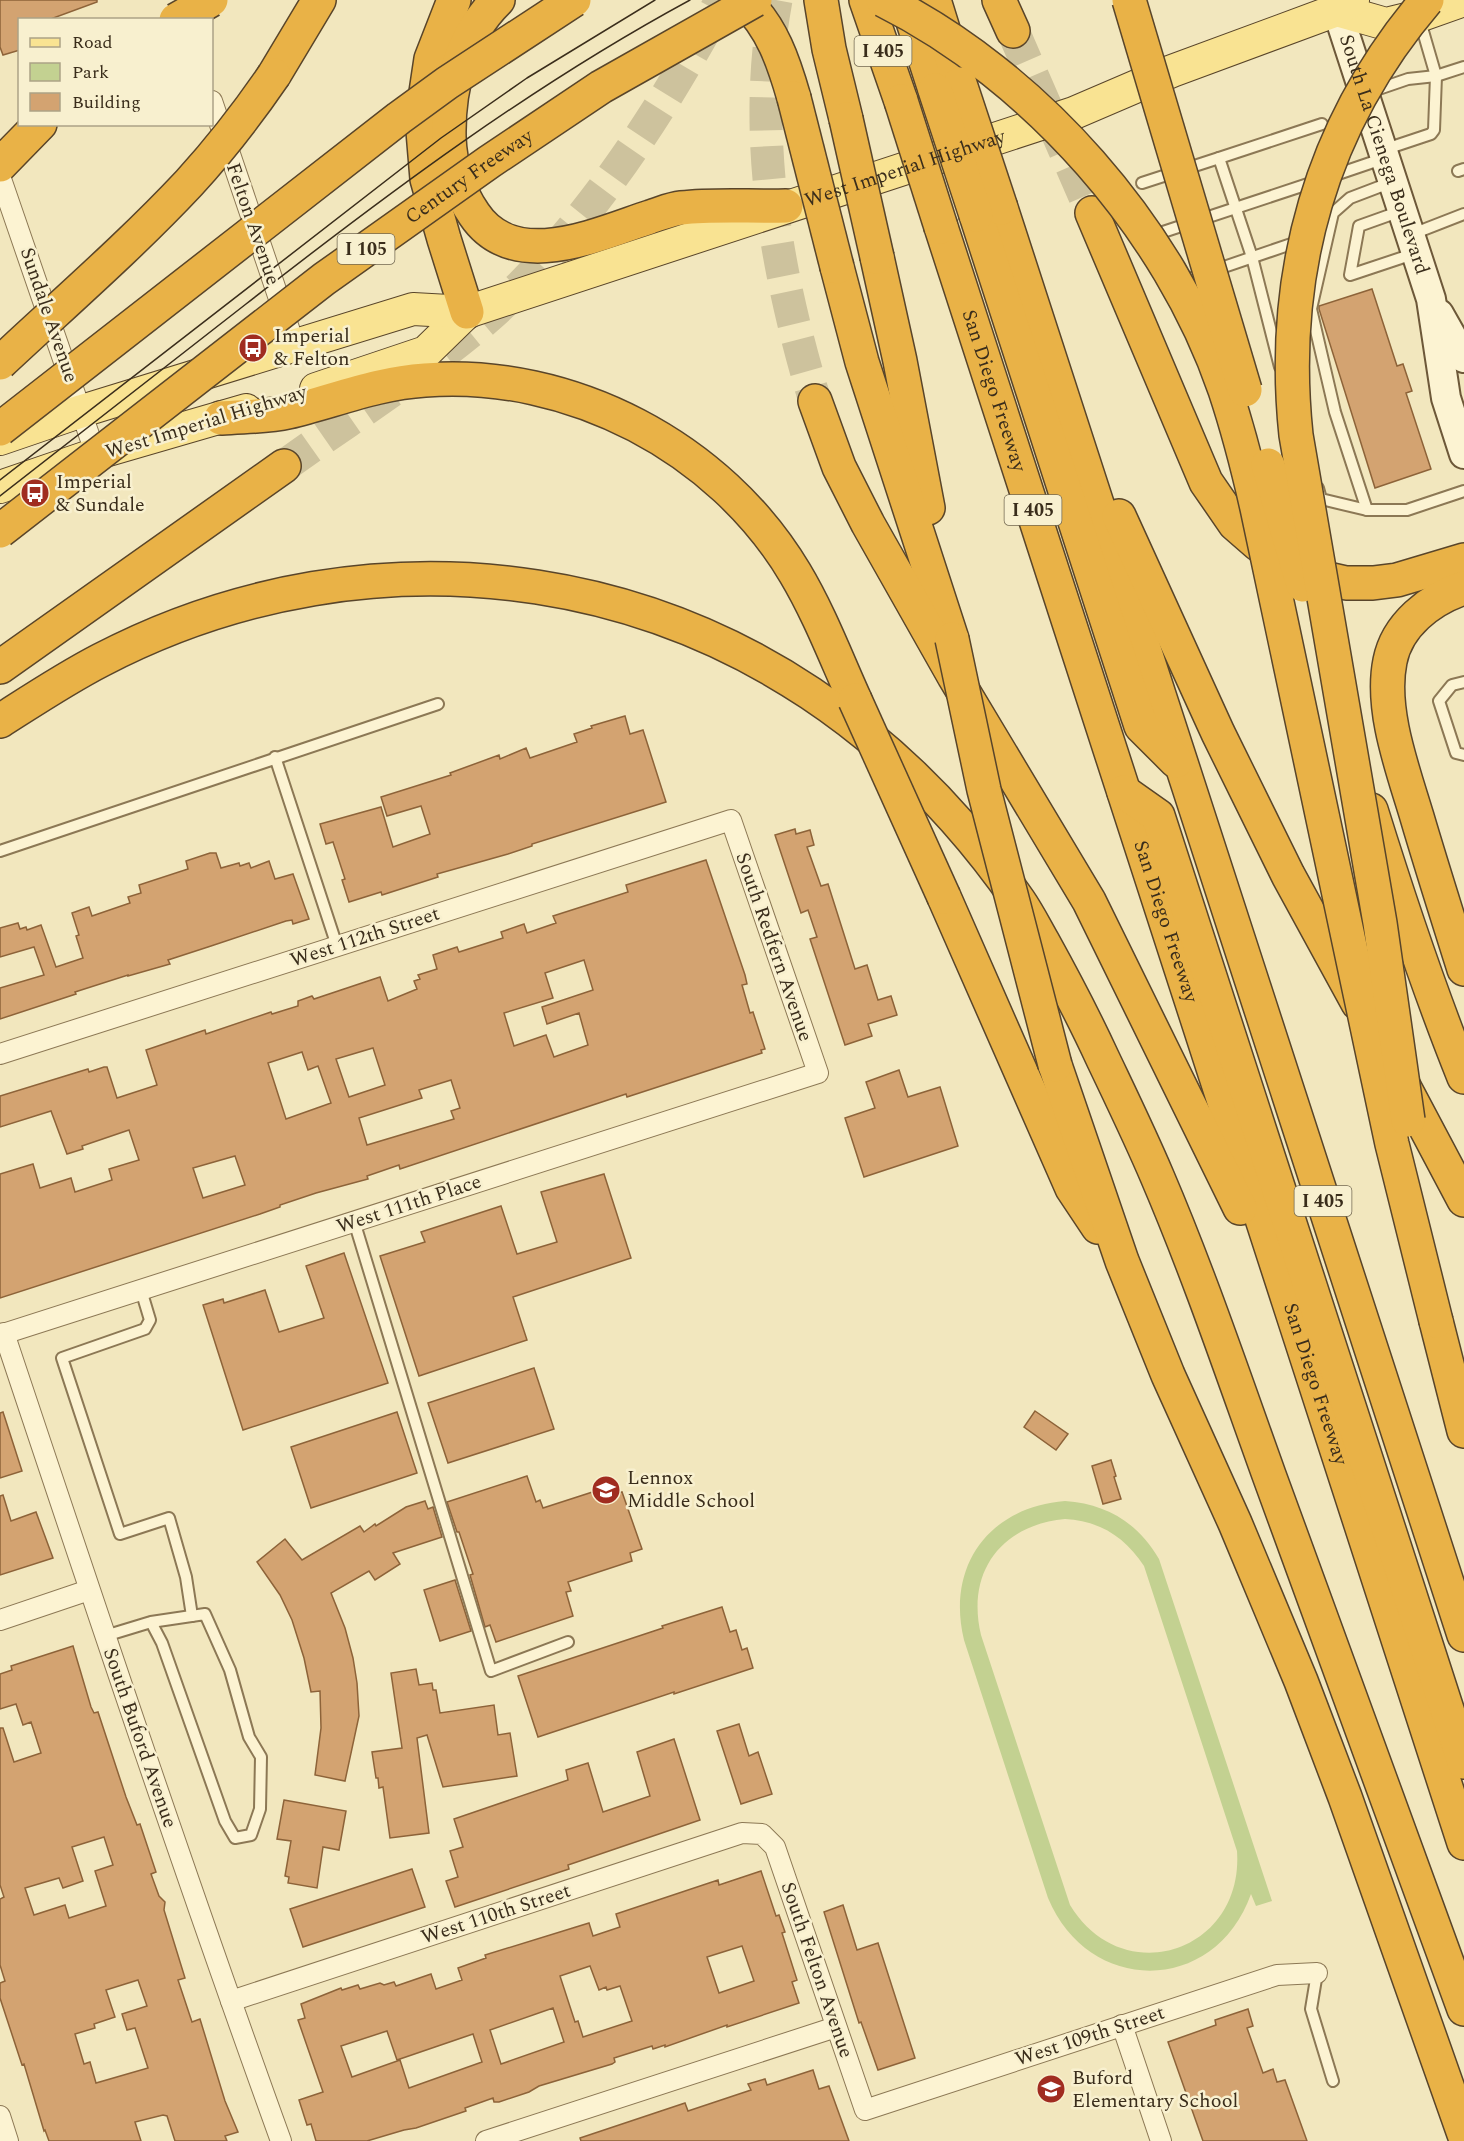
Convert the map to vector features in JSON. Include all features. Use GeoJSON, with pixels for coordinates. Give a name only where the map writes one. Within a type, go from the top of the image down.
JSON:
{"type":"FeatureCollection","features":[{"type":"Feature","properties":{"kind":"highway"},"geometry":{"type":"LineString","coordinates":[[180,18],[211,0]]}},
{"type":"Feature","properties":{"kind":"highway"},"geometry":{"type":"LineString","coordinates":[[0,363],[153,220],[228,138],[256,102],[292,48],[319,0]]}},
{"type":"Feature","properties":{"kind":"highway"},"geometry":{"type":"LineString","coordinates":[[454,0],[431,59],[422,119],[427,179],[467,312]]}},
{"type":"Feature","properties":{"kind":"highway"},"geometry":{"type":"LineString","coordinates":[[498,0],[476,27],[461,54],[452,94],[449,139],[462,196],[478,220],[494,233],[511,243],[540,247],[567,243],[679,208],[786,206]]}},
{"type":"Feature","properties":{"kind":"highway"},"geometry":{"type":"LineString","coordinates":[[0,429],[399,118],[456,77],[574,0]]}},
{"type":"Feature","properties":{"kind":"highway"},"geometry":{"type":"LineString","coordinates":[[743,0],[752,8],[772,38],[784,64],[862,362],[952,639]]}},
{"type":"Feature","properties":{"kind":"highway","name":"Century Freeway"},"geometry":{"type":"LineString","coordinates":[[0,531],[324,279],[489,162],[601,87],[755,0]]}},
{"type":"Feature","properties":{"kind":"highway"},"geometry":{"type":"LineString","coordinates":[[821,0],[829,49],[900,361],[952,639],[984,790],[1055,1065],[1122,1261],[1168,1375],[1235,1523],[1301,1681],[1345,1797],[1464,2134]]}},
{"type":"Feature","properties":{"kind":"highway","name":"San Diego Freeway"},"geometry":{"type":"LineString","coordinates":[[866,0],[901,101],[1464,1843]]}},
{"type":"Feature","properties":{"kind":"highway"},"geometry":{"type":"LineString","coordinates":[[883,0],[973,55],[1042,113],[1077,148],[1124,204],[1147,236],[1183,297],[1213,359],[1228,399],[1255,498],[1392,1144],[1464,1431]]}},
{"type":"Feature","properties":{"kind":"highway"},"geometry":{"type":"LineString","coordinates":[[906,0],[948,87]]}},
{"type":"Feature","properties":{"kind":"highway","name":"I 405"},"geometry":{"type":"LineString","coordinates":[[934,0],[948,87],[988,212],[1053,370],[1464,1635]]}},
{"type":"Feature","properties":{"kind":"highway"},"geometry":{"type":"LineString","coordinates":[[999,0],[1014,31]]}},
{"type":"Feature","properties":{"kind":"highway"},"geometry":{"type":"LineString","coordinates":[[1129,0],[1396,889],[1464,1077]]}},
{"type":"Feature","properties":{"kind":"highway"},"geometry":{"type":"LineString","coordinates":[[1423,8],[1401,30],[1382,58],[1336,142],[1304,250],[1294,310],[1291,356],[1296,435],[1380,923],[1436,1321]]}},
{"type":"Feature","properties":{"kind":"highway"},"geometry":{"type":"LineString","coordinates":[[0,165],[38,126]]}},
{"type":"Feature","properties":{"kind":"highway"},"geometry":{"type":"LineString","coordinates":[[988,212],[1141,726],[1182,767]]}},
{"type":"Feature","properties":{"kind":"highway"},"geometry":{"type":"LineString","coordinates":[[1092,213],[1206,482],[1235,524],[1297,572],[1346,583],[1373,583],[1397,579],[1464,560]]}},
{"type":"Feature","properties":{"kind":"highway"},"geometry":{"type":"LineString","coordinates":[[1053,370],[1218,733],[1283,865],[1464,1200]]}},
{"type":"Feature","properties":{"kind":"highway"},"geometry":{"type":"LineString","coordinates":[[221,418],[286,413],[385,385],[424,380],[476,378],[500,381],[589,403],[629,421],[671,445],[719,483],[752,516],[776,545],[795,572],[811,602],[1072,1188],[1122,1261]]}},
{"type":"Feature","properties":{"kind":"highway"},"geometry":{"type":"LineString","coordinates":[[814,401],[839,467],[868,525],[954,676],[1089,901],[1287,1301]]}},
{"type":"Feature","properties":{"kind":"highway"},"geometry":{"type":"LineString","coordinates":[[0,667],[284,466]]}},
{"type":"Feature","properties":{"kind":"highway"},"geometry":{"type":"LineString","coordinates":[[0,721],[100,660],[219,610],[314,588],[361,582],[419,579],[516,584],[563,591],[655,615],[750,656],[795,682],[866,732],[922,783],[958,821],[1022,905],[1081,1014],[1112,1078],[1156,1174],[1212,1319],[1464,2009]]}},
{"type":"Feature","properties":{"kind":"highway"},"geometry":{"type":"LineString","coordinates":[[1464,588],[1429,604],[1406,628],[1390,659],[1388,690],[1389,708],[1402,765],[1464,969]]}},
{"type":"Feature","properties":{"kind":"highway"},"geometry":{"type":"LineString","coordinates":[[1124,792],[1158,816],[1464,1762]]}},
{"type":"Feature","properties":{"kind":"main road"},"geometry":{"type":"LineString","coordinates":[[1339,3],[1386,24],[1423,8],[1464,0]]}},
{"type":"Feature","properties":{"kind":"main road","name":"West Imperial Highway"},"geometry":{"type":"LineString","coordinates":[[0,439],[82,411],[413,309],[467,312],[1074,113],[1339,3]]}},
{"type":"Feature","properties":{"kind":"main road","name":"South La Cienega Boulevard"},"geometry":{"type":"LineString","coordinates":[[1339,3],[1364,94],[1431,299],[1446,398],[1464,454]]}},
{"type":"Feature","properties":{"kind":"main road","name":"South La Cienega Boulevard"},"geometry":{"type":"LineString","coordinates":[[1431,299],[1464,358]]}},
{"type":"Feature","properties":{"kind":"main road","name":"West Imperial Highway"},"geometry":{"type":"LineString","coordinates":[[0,487],[96,454],[305,393],[426,352],[467,312]]}},
{"type":"Feature","properties":{"kind":"street"},"geometry":{"type":"LineString","coordinates":[[177,0],[182,18]]}},
{"type":"Feature","properties":{"kind":"street","name":"Felton Avenue"},"geometry":{"type":"LineString","coordinates":[[213,104],[295,346]]}},
{"type":"Feature","properties":{"kind":"street","name":"Sundale Avenue"},"geometry":{"type":"LineString","coordinates":[[0,176],[96,454]]}},
{"type":"Feature","properties":{"kind":"street","name":"West 112th Street"},"geometry":{"type":"LineString","coordinates":[[0,1054],[731,820]]}},
{"type":"Feature","properties":{"kind":"street","name":"South Redfern Avenue"},"geometry":{"type":"LineString","coordinates":[[731,820],[818,1073]]}},
{"type":"Feature","properties":{"kind":"street","name":"West 111th Place"},"geometry":{"type":"LineString","coordinates":[[2,1334],[818,1073]]}},
{"type":"Feature","properties":{"kind":"street","name":"South Buford Avenue"},"geometry":{"type":"LineString","coordinates":[[2,1334],[281,2141]]}},
{"type":"Feature","properties":{"kind":"street"},"geometry":{"type":"LineString","coordinates":[[0,1620],[89,1590]]}},
{"type":"Feature","properties":{"kind":"street","name":"West 110th Street"},"geometry":{"type":"LineString","coordinates":[[231,2001],[742,1833],[762,1834]]}},
{"type":"Feature","properties":{"kind":"street","name":"South Felton Avenue"},"geometry":{"type":"LineString","coordinates":[[762,1834],[775,1847],[865,2110]]}},
{"type":"Feature","properties":{"kind":"street","name":"West 109th Street"},"geometry":{"type":"LineString","coordinates":[[865,2110],[1277,1975],[1317,1972]]}},
{"type":"Feature","properties":{"kind":"street"},"geometry":{"type":"LineString","coordinates":[[1122,2025],[1161,2141]]}},
{"type":"Feature","properties":{"kind":"street"},"geometry":{"type":"LineString","coordinates":[[486,2141],[836,2027]]}},
{"type":"Feature","properties":{"kind":"street"},"geometry":{"type":"LineString","coordinates":[[0,2116],[8,2141]]}},
{"type":"Feature","properties":{"kind":"lane"},"geometry":{"type":"LineString","coordinates":[[1367,510],[1335,412],[1311,309],[1333,213],[1387,163],[1434,130],[1436,76],[1423,8]]}},
{"type":"Feature","properties":{"kind":"lane"},"geometry":{"type":"LineString","coordinates":[[1364,94],[1408,79],[1436,76],[1464,67]]}},
{"type":"Feature","properties":{"kind":"lane"},"geometry":{"type":"LineString","coordinates":[[1142,183],[1322,124]]}},
{"type":"Feature","properties":{"kind":"lane"},"geometry":{"type":"LineString","coordinates":[[1219,158],[1252,257],[1279,363],[1321,499],[1367,510],[1407,510],[1464,491]]}},
{"type":"Feature","properties":{"kind":"lane"},"geometry":{"type":"LineString","coordinates":[[1160,233],[1387,163]]}},
{"type":"Feature","properties":{"kind":"lane"},"geometry":{"type":"LineString","coordinates":[[1409,233],[1359,226],[1350,275],[1409,233],[1464,214]]}},
{"type":"Feature","properties":{"kind":"lane"},"geometry":{"type":"LineString","coordinates":[[1180,282],[1300,241]]}},
{"type":"Feature","properties":{"kind":"lane"},"geometry":{"type":"LineString","coordinates":[[1464,682],[1452,685],[1439,701],[1456,753],[1464,755]]}},
{"type":"Feature","properties":{"kind":"lane"},"geometry":{"type":"LineString","coordinates":[[0,851],[438,704]]}},
{"type":"Feature","properties":{"kind":"lane"},"geometry":{"type":"LineString","coordinates":[[275,758],[337,946]]}},
{"type":"Feature","properties":{"kind":"lane"},"geometry":{"type":"LineString","coordinates":[[354,1221],[491,1671],[568,1641]]}},
{"type":"Feature","properties":{"kind":"lane"},"geometry":{"type":"LineString","coordinates":[[141,1290],[150,1320],[145,1329],[62,1358],[120,1534],[169,1518],[186,1577],[192,1616]]}},
{"type":"Feature","properties":{"kind":"lane"},"geometry":{"type":"LineString","coordinates":[[105,1636],[151,1622],[205,1614],[230,1670],[249,1737],[261,1757],[260,1809],[251,1835],[235,1838],[225,1821],[162,1643],[151,1622]]}},
{"type":"Feature","properties":{"kind":"lane"},"geometry":{"type":"LineString","coordinates":[[1317,1972],[1311,2009],[1333,2081]]}},
{"type":"Feature","properties":{"kind":"green space"},"geometry":{"type":"Polygon","coordinates":[[[1065,1501],[1108,1511],[1141,1535],[1159,1559],[1272,1901],[1256,1906],[1251,1894],[1234,1927],[1210,1951],[1182,1965],[1151,1971],[1121,1966],[1092,1953],[1067,1930],[1048,1898],[964,1640],[960,1613],[962,1588],[968,1565],[979,1545],[995,1528],[1015,1515],[1038,1506],[1065,1501]],[[1065,1519],[1042,1523],[1023,1531],[1006,1542],[993,1556],[984,1572],[979,1591],[978,1612],[981,1635],[1070,1905],[1093,1932],[1119,1947],[1148,1953],[1176,1948],[1201,1935],[1221,1914],[1234,1886],[1237,1851],[1144,1566],[1129,1547],[1110,1532],[1078,1520],[1065,1519]]]}},
{"type":"Feature","properties":{"kind":"building"},"geometry":{"type":"Polygon","coordinates":[[[0,0],[97,0],[97,2],[53,18],[18,18],[18,51],[3,55],[0,47],[0,0]]]}},
{"type":"Feature","properties":{"kind":"building"},"geometry":{"type":"Polygon","coordinates":[[[1372,289],[1397,366],[1403,364],[1412,391],[1406,393],[1431,469],[1375,488],[1319,309],[1319,306],[1372,289]]]}},
{"type":"Feature","properties":{"kind":"building"},"geometry":{"type":"Polygon","coordinates":[[[625,716],[630,734],[643,730],[666,802],[532,844],[532,846],[508,854],[437,874],[438,877],[382,895],[381,892],[349,902],[342,880],[345,879],[333,842],[326,844],[320,824],[381,807],[393,847],[430,834],[421,806],[387,816],[381,797],[451,775],[450,773],[499,755],[500,759],[526,748],[530,758],[577,742],[574,734],[592,728],[591,726],[625,716]]]}},
{"type":"Feature","properties":{"kind":"building"},"geometry":{"type":"Polygon","coordinates":[[[795,829],[796,834],[810,830],[814,845],[807,847],[821,886],[828,884],[855,969],[867,965],[878,1000],[891,996],[897,1015],[868,1024],[872,1036],[845,1045],[810,939],[817,937],[808,910],[801,913],[775,835],[795,829]]]}},
{"type":"Feature","properties":{"kind":"building"},"geometry":{"type":"Polygon","coordinates":[[[216,853],[221,868],[249,863],[251,868],[269,861],[275,879],[293,874],[309,919],[293,924],[292,920],[286,921],[168,960],[170,964],[75,992],[76,994],[0,1019],[0,988],[44,975],[34,947],[0,957],[0,928],[18,923],[20,929],[26,927],[27,930],[41,925],[56,967],[83,958],[72,913],[89,907],[92,916],[130,903],[128,897],[141,893],[139,885],[188,869],[186,861],[216,853]]]}},
{"type":"Feature","properties":{"kind":"building"},"geometry":{"type":"Polygon","coordinates":[[[706,860],[745,975],[747,984],[742,985],[750,1013],[753,1012],[765,1049],[761,1050],[762,1053],[627,1097],[626,1094],[400,1169],[399,1165],[367,1176],[368,1179],[316,1193],[260,1214],[0,1298],[0,1174],[33,1164],[40,1188],[71,1178],[75,1192],[112,1180],[109,1169],[139,1160],[129,1130],[82,1146],[83,1149],[67,1154],[51,1111],[0,1127],[0,1096],[88,1069],[89,1072],[104,1067],[107,1067],[117,1098],[157,1085],[146,1050],[205,1030],[206,1034],[271,1012],[272,1014],[298,1006],[298,1001],[312,996],[314,999],[380,977],[388,1001],[417,989],[414,981],[420,979],[418,975],[437,969],[433,955],[457,947],[459,952],[503,938],[501,932],[524,924],[527,933],[556,923],[553,916],[628,892],[626,885],[706,860]],[[584,960],[545,973],[553,998],[504,1013],[514,1046],[546,1035],[554,1057],[588,1045],[579,1013],[547,1024],[542,1007],[593,990],[584,960]],[[373,1048],[336,1059],[349,1097],[385,1085],[373,1048]],[[302,1052],[268,1063],[286,1119],[331,1103],[318,1066],[308,1070],[302,1052]],[[451,1080],[419,1090],[422,1098],[359,1118],[367,1145],[454,1119],[451,1111],[460,1108],[451,1080]],[[235,1156],[193,1168],[203,1198],[245,1185],[235,1156]]]}},
{"type":"Feature","properties":{"kind":"building"},"geometry":{"type":"Polygon","coordinates":[[[899,1070],[908,1097],[940,1087],[958,1146],[864,1177],[845,1118],[875,1108],[866,1082],[899,1070]]]}},
{"type":"Feature","properties":{"kind":"building"},"geometry":{"type":"Polygon","coordinates":[[[604,1174],[631,1258],[513,1297],[527,1340],[419,1376],[380,1256],[425,1242],[421,1232],[501,1206],[517,1254],[557,1242],[541,1192],[604,1174]]]}},
{"type":"Feature","properties":{"kind":"building"},"geometry":{"type":"Polygon","coordinates":[[[344,1253],[388,1383],[243,1430],[203,1305],[223,1299],[224,1303],[265,1290],[279,1332],[324,1318],[306,1266],[344,1253]]]}},
{"type":"Feature","properties":{"kind":"building"},"geometry":{"type":"Polygon","coordinates":[[[534,1368],[554,1429],[448,1463],[428,1403],[534,1368]]]}},
{"type":"Feature","properties":{"kind":"building"},"geometry":{"type":"Polygon","coordinates":[[[1035,1411],[1068,1434],[1056,1450],[1024,1427],[1035,1411]]]}},
{"type":"Feature","properties":{"kind":"building"},"geometry":{"type":"Polygon","coordinates":[[[3,1412],[22,1471],[0,1478],[0,1413],[3,1412]]]}},
{"type":"Feature","properties":{"kind":"building"},"geometry":{"type":"Polygon","coordinates":[[[397,1412],[417,1473],[311,1508],[291,1447],[397,1412]]]}},
{"type":"Feature","properties":{"kind":"building"},"geometry":{"type":"Polygon","coordinates":[[[1111,1460],[1121,1499],[1103,1504],[1092,1466],[1111,1460]]]}},
{"type":"Feature","properties":{"kind":"building"},"geometry":{"type":"Polygon","coordinates":[[[527,1476],[536,1502],[540,1500],[543,1508],[608,1487],[611,1495],[622,1492],[642,1549],[630,1553],[632,1561],[568,1582],[571,1591],[566,1592],[573,1616],[496,1642],[490,1625],[485,1627],[470,1575],[473,1574],[447,1502],[527,1476]]]}},
{"type":"Feature","properties":{"kind":"building"},"geometry":{"type":"Polygon","coordinates":[[[3,1495],[11,1521],[36,1512],[53,1558],[0,1575],[0,1496],[3,1495]]]}},
{"type":"Feature","properties":{"kind":"building"},"geometry":{"type":"Polygon","coordinates":[[[425,1501],[428,1509],[433,1507],[442,1537],[393,1553],[400,1564],[375,1580],[369,1571],[331,1593],[345,1628],[353,1658],[359,1716],[345,1781],[315,1775],[321,1728],[320,1691],[311,1692],[304,1658],[292,1620],[280,1595],[257,1562],[285,1539],[302,1560],[360,1526],[364,1532],[406,1507],[425,1501]]]}},
{"type":"Feature","properties":{"kind":"building"},"geometry":{"type":"Polygon","coordinates":[[[455,1580],[471,1631],[440,1641],[424,1590],[455,1580]]]}},
{"type":"Feature","properties":{"kind":"building"},"geometry":{"type":"Polygon","coordinates":[[[722,1607],[730,1632],[736,1630],[742,1650],[747,1648],[753,1668],[538,1737],[518,1676],[722,1607]]]}},
{"type":"Feature","properties":{"kind":"building"},"geometry":{"type":"Polygon","coordinates":[[[73,1646],[91,1707],[94,1713],[98,1712],[126,1797],[137,1825],[140,1824],[156,1872],[151,1874],[159,1896],[165,1902],[164,1910],[185,1978],[178,1980],[192,2022],[200,2019],[225,2101],[238,2132],[225,2136],[227,2141],[175,2141],[167,2116],[163,2115],[135,2122],[141,2141],[49,2141],[44,2131],[24,2064],[22,2065],[0,1998],[0,1983],[5,1981],[0,1965],[0,1899],[4,1897],[0,1885],[0,1728],[3,1728],[14,1762],[41,1753],[31,1722],[23,1725],[16,1704],[0,1709],[0,1674],[12,1670],[11,1666],[73,1646]],[[104,1837],[72,1847],[83,1881],[63,1888],[59,1878],[25,1888],[34,1915],[65,1905],[69,1918],[106,1906],[95,1871],[113,1865],[104,1837]],[[138,1980],[106,1990],[115,2017],[94,2024],[95,2028],[75,2034],[84,2064],[90,2062],[96,2083],[148,2068],[135,2028],[127,2030],[122,2014],[147,2006],[138,1980]]]}},
{"type":"Feature","properties":{"kind":"building"},"geometry":{"type":"Polygon","coordinates":[[[416,1669],[419,1685],[432,1683],[433,1690],[436,1690],[440,1713],[494,1705],[498,1735],[510,1733],[517,1776],[443,1787],[427,1735],[417,1738],[429,1833],[390,1838],[383,1787],[379,1788],[372,1752],[402,1748],[391,1673],[416,1669]]]}},
{"type":"Feature","properties":{"kind":"building"},"geometry":{"type":"Polygon","coordinates":[[[739,1724],[749,1756],[758,1752],[772,1794],[741,1804],[717,1731],[739,1724]]]}},
{"type":"Feature","properties":{"kind":"building"},"geometry":{"type":"Polygon","coordinates":[[[674,1739],[700,1820],[568,1865],[569,1869],[455,1907],[446,1881],[458,1877],[450,1851],[463,1847],[454,1819],[568,1780],[566,1770],[588,1763],[603,1812],[650,1796],[637,1752],[674,1739]]]}},
{"type":"Feature","properties":{"kind":"building"},"geometry":{"type":"Polygon","coordinates":[[[284,1800],[346,1811],[339,1850],[323,1847],[317,1888],[288,1883],[289,1877],[285,1876],[291,1841],[277,1839],[284,1800]]]}},
{"type":"Feature","properties":{"kind":"building"},"geometry":{"type":"Polygon","coordinates":[[[412,1869],[425,1907],[303,1947],[290,1909],[412,1869]]]}},
{"type":"Feature","properties":{"kind":"building"},"geometry":{"type":"Polygon","coordinates":[[[761,1871],[776,1916],[779,1915],[785,1932],[782,1933],[797,1980],[792,1982],[799,2003],[665,2047],[665,2045],[653,2049],[652,2046],[614,2058],[615,2062],[612,2064],[539,2086],[529,2092],[499,2102],[494,2102],[493,2098],[465,2108],[466,2111],[416,2128],[367,2141],[316,2141],[311,2124],[307,2125],[299,2100],[323,2092],[298,2020],[305,2018],[301,2004],[341,1988],[342,1990],[358,1985],[360,1989],[380,1983],[384,1985],[394,1982],[396,1986],[431,1974],[436,1989],[462,1980],[458,1968],[486,1958],[485,1955],[589,1923],[593,1936],[620,1927],[616,1914],[718,1880],[719,1885],[761,1871]],[[742,1946],[707,1957],[719,1993],[754,1981],[742,1946]],[[590,1966],[560,1976],[575,2022],[578,2021],[583,2037],[632,2021],[620,1986],[599,1990],[590,1966]],[[553,2008],[490,2030],[501,2064],[564,2042],[553,2008]],[[387,2031],[341,2046],[352,2077],[400,2060],[409,2088],[482,2062],[473,2034],[397,2060],[387,2031]]]}},
{"type":"Feature","properties":{"kind":"building"},"geometry":{"type":"Polygon","coordinates":[[[843,1905],[857,1950],[878,1943],[915,2058],[878,2070],[861,2022],[859,2023],[824,1912],[843,1905]]]}},
{"type":"Feature","properties":{"kind":"building"},"geometry":{"type":"Polygon","coordinates":[[[1248,2009],[1253,2026],[1247,2028],[1263,2073],[1273,2069],[1277,2082],[1285,2080],[1307,2141],[1203,2141],[1168,2042],[1216,2025],[1215,2020],[1248,2009]]]}},
{"type":"Feature","properties":{"kind":"building"},"geometry":{"type":"Polygon","coordinates":[[[813,2070],[819,2089],[829,2086],[849,2141],[581,2141],[580,2138],[685,2103],[688,2111],[751,2090],[748,2084],[765,2079],[767,2085],[813,2070]]]}},
{"type":"Feature","properties":{"kind":"tunnel"},"geometry":{"type":"LineString","coordinates":[[284,466],[463,338],[522,285],[555,249],[618,170],[673,85],[721,0]]}},
{"type":"Feature","properties":{"kind":"tunnel"},"geometry":{"type":"LineString","coordinates":[[776,0],[769,51],[766,101],[767,152],[779,253],[801,352],[815,401]]}},
{"type":"Feature","properties":{"kind":"tunnel"},"geometry":{"type":"LineString","coordinates":[[1013,31],[1092,213]]}},
{"type":"Feature","properties":{"kind":"tram line"},"geometry":{"type":"LineString","coordinates":[[0,480],[441,138],[527,78],[655,0]]}},
{"type":"Feature","properties":{"kind":"tram line"},"geometry":{"type":"LineString","coordinates":[[0,496],[299,263],[407,182],[574,68],[690,0]]}},
{"type":"Feature","properties":{"kind":"place","name":"Imperial & Felton"},"geometry":{"type":"Point","coordinates":[253,348]}},
{"type":"Feature","properties":{"kind":"place","name":"Imperial & Sundale"},"geometry":{"type":"Point","coordinates":[35,493]}},
{"type":"Feature","properties":{"kind":"place","name":"Lennox Middle School"},"geometry":{"type":"Point","coordinates":[606,1490]}},
{"type":"Feature","properties":{"kind":"place","name":"Buford Elementary School"},"geometry":{"type":"Point","coordinates":[1051,2089]}}]}
